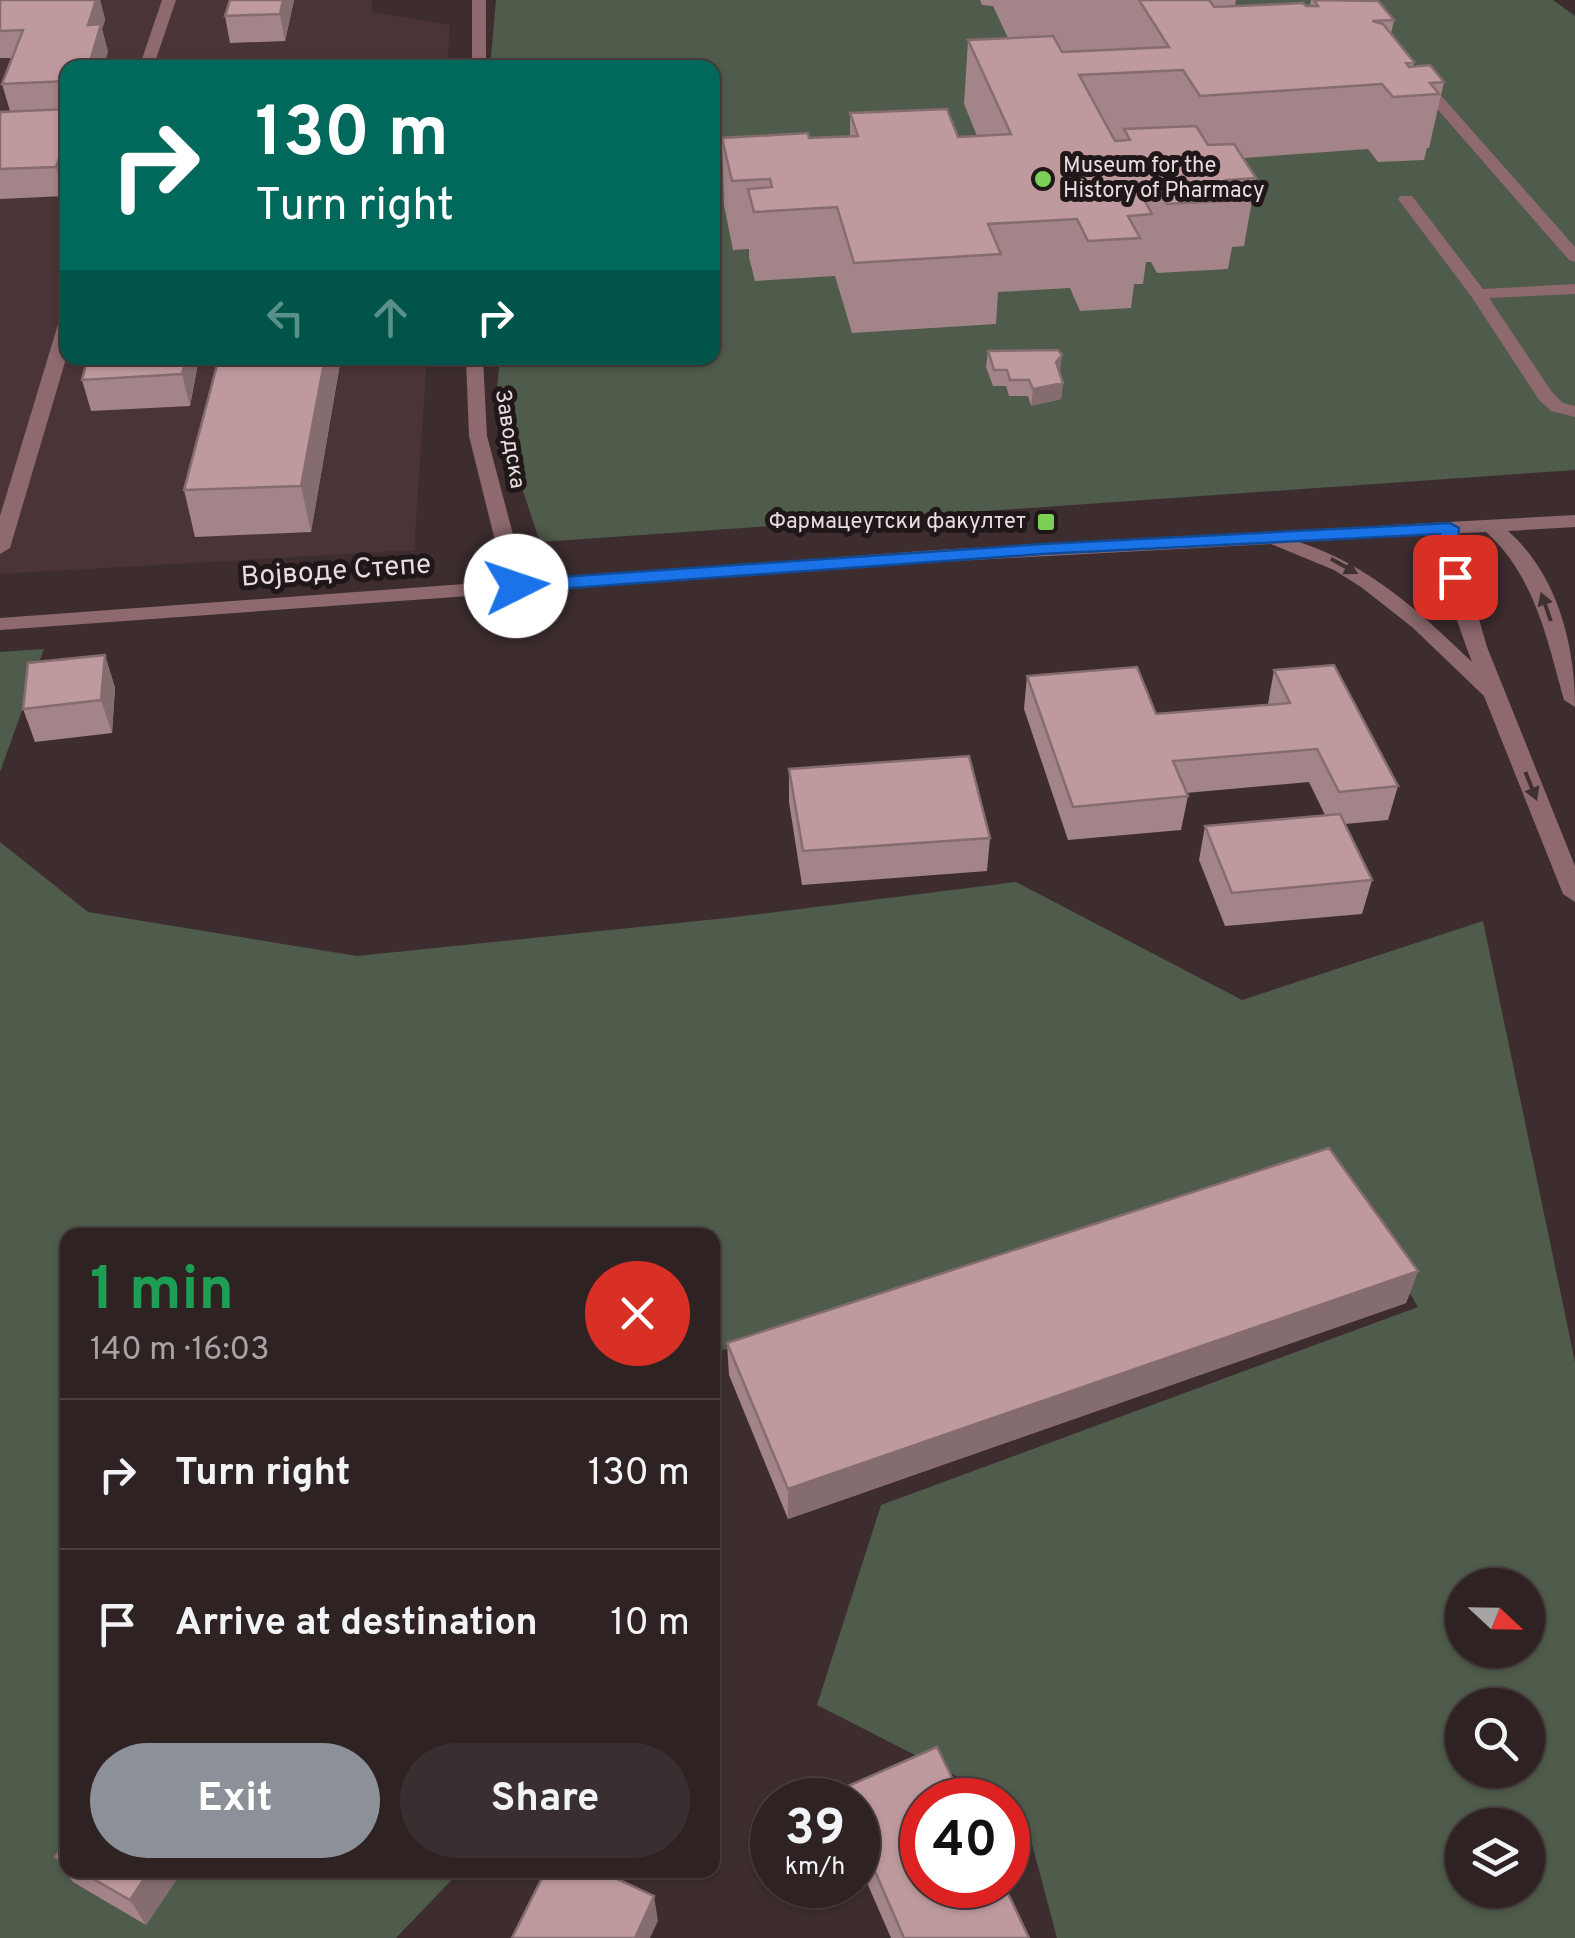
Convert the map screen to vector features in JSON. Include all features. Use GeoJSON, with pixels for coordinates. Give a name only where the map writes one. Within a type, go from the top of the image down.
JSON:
{"type":"FeatureCollection","features":[{"type":"Feature","properties":{"kind":"street"},"geometry":{"type":"LineString","coordinates":[[149,60],[169,0]]}},
{"type":"Feature","properties":{"kind":"street"},"geometry":{"type":"LineString","coordinates":[[479,60],[480,0]]}},
{"type":"Feature","properties":{"kind":"street"},"geometry":{"type":"LineString","coordinates":[[1400,58],[1575,257]]}},
{"type":"Feature","properties":{"kind":"street"},"geometry":{"type":"LineString","coordinates":[[1406,199],[1478,294],[1545,396],[1557,407],[1575,412]]}},
{"type":"Feature","properties":{"kind":"street"},"geometry":{"type":"LineString","coordinates":[[1478,294],[1575,290]]}},
{"type":"Feature","properties":{"kind":"street"},"geometry":{"type":"LineString","coordinates":[[0,548],[60,348]]}},
{"type":"Feature","properties":{"kind":"street","name":"Заводска"},"geometry":{"type":"LineString","coordinates":[[474,365],[478,436],[516,586]]}},
{"type":"Feature","properties":{"kind":"street","name":"Војводе Степе"},"geometry":{"type":"LineString","coordinates":[[0,624],[1252,536],[1575,521]]}},
{"type":"Feature","properties":{"kind":"street"},"geometry":{"type":"LineString","coordinates":[[1492,527],[1518,552],[1542,596],[1575,700]]}},
{"type":"Feature","properties":{"kind":"street"},"geometry":{"type":"LineString","coordinates":[[1450,528],[1448,556],[1494,696],[1575,894]]}},
{"type":"Feature","properties":{"kind":"street"},"geometry":{"type":"LineString","coordinates":[[1252,536],[1304,549],[1362,577],[1494,696]]}},
{"type":"Feature","properties":{"kind":"shaded area"},"geometry":{"type":"Polygon","coordinates":[[[0,0],[372,0],[372,12],[450,25],[448,60],[60,60],[60,365],[427,365],[414,550],[0,574],[0,0]]]}},
{"type":"Feature","properties":{"kind":"green space"},"geometry":{"type":"Polygon","coordinates":[[[496,0],[1553,0],[1575,16],[1575,470],[540,542],[495,407],[499,365],[720,365],[720,60],[491,60],[496,0]]]}},
{"type":"Feature","properties":{"kind":"green space"},"geometry":{"type":"Polygon","coordinates":[[[44,649],[0,772],[0,652],[44,649]]]}},
{"type":"Feature","properties":{"kind":"green space"},"geometry":{"type":"Polygon","coordinates":[[[0,842],[88,912],[357,956],[727,918],[1016,882],[1242,1000],[1483,921],[1575,1362],[1575,1938],[1057,1938],[1030,1836],[1030,1778],[960,1778],[817,1705],[881,1505],[1418,1307],[1334,1163],[720,1351],[720,1228],[60,1228],[60,1878],[453,1878],[396,1938],[0,1938],[0,842]]]}},
{"type":"Feature","properties":{"kind":"building"},"geometry":{"type":"Polygon","coordinates":[[[0,0],[96,0],[88,25],[101,24],[90,60],[60,60],[60,81],[2,84],[23,30],[0,31],[0,0]]]}},
{"type":"Feature","properties":{"kind":"building"},"geometry":{"type":"Polygon","coordinates":[[[230,0],[283,0],[280,14],[225,16],[230,0]]]}},
{"type":"Feature","properties":{"kind":"building"},"geometry":{"type":"Polygon","coordinates":[[[1139,0],[1209,0],[1214,7],[1303,3],[1318,6],[1314,0],[1378,1],[1394,20],[1372,21],[1383,24],[1414,62],[1406,63],[1409,67],[1430,65],[1444,82],[1430,83],[1439,94],[1393,97],[1382,84],[1200,96],[1183,70],[1079,75],[1115,141],[1130,140],[1124,129],[1196,126],[1208,145],[1234,144],[1256,178],[1227,180],[1240,200],[1167,204],[1161,193],[1141,194],[1152,214],[1128,216],[1140,238],[1088,241],[1077,219],[988,224],[1001,254],[854,263],[837,207],[754,212],[748,189],[772,187],[770,179],[732,181],[722,138],[808,133],[809,138],[858,136],[850,113],[947,109],[958,137],[1011,134],[968,40],[1053,36],[1062,52],[1169,47],[1139,0]]]}},
{"type":"Feature","properties":{"kind":"building"},"geometry":{"type":"Polygon","coordinates":[[[60,109],[60,156],[56,167],[0,169],[1,112],[60,109]]]}},
{"type":"Feature","properties":{"kind":"building"},"geometry":{"type":"Polygon","coordinates":[[[1058,350],[1062,355],[1056,362],[1063,383],[1033,389],[1029,380],[1010,380],[1007,370],[994,370],[988,351],[1058,350]]]}},
{"type":"Feature","properties":{"kind":"building"},"geometry":{"type":"Polygon","coordinates":[[[86,365],[184,365],[182,374],[82,380],[86,365]]]}},
{"type":"Feature","properties":{"kind":"building"},"geometry":{"type":"Polygon","coordinates":[[[217,365],[324,365],[301,486],[184,490],[217,365]]]}},
{"type":"Feature","properties":{"kind":"building"},"geometry":{"type":"Polygon","coordinates":[[[105,655],[101,700],[23,709],[28,663],[105,655]]]}},
{"type":"Feature","properties":{"kind":"building"},"geometry":{"type":"Polygon","coordinates":[[[1334,665],[1398,786],[1339,792],[1317,749],[1173,761],[1188,796],[1073,807],[1027,676],[1137,667],[1156,714],[1290,703],[1274,670],[1334,665]]]}},
{"type":"Feature","properties":{"kind":"building"},"geometry":{"type":"Polygon","coordinates":[[[969,756],[990,838],[803,851],[789,769],[969,756]]]}},
{"type":"Feature","properties":{"kind":"building"},"geometry":{"type":"Polygon","coordinates":[[[1340,814],[1372,880],[1232,893],[1205,826],[1340,814]]]}},
{"type":"Feature","properties":{"kind":"building"},"geometry":{"type":"Polygon","coordinates":[[[1329,1148],[1418,1271],[788,1489],[727,1343],[1329,1148]]]}},
{"type":"Feature","properties":{"kind":"building"},"geometry":{"type":"Polygon","coordinates":[[[937,1747],[952,1778],[900,1778],[900,1908],[1015,1908],[1029,1938],[904,1938],[880,1883],[880,1778],[866,1778],[937,1747]]]}},
{"type":"Feature","properties":{"kind":"building"},"geometry":{"type":"Polygon","coordinates":[[[92,1878],[145,1878],[130,1900],[92,1878]]]}},
{"type":"Feature","properties":{"kind":"building"},"geometry":{"type":"Polygon","coordinates":[[[542,1878],[615,1878],[654,1896],[635,1938],[512,1938],[542,1878]]]}},
{"type":"Feature","properties":{"kind":"place","name":"Museum for the History of Pharmacy"},"geometry":{"type":"Point","coordinates":[1043,179]}},
{"type":"Feature","properties":{"kind":"place","name":"Фармацеутски факултет"},"geometry":{"type":"Point","coordinates":[1046,522]}},
{"type":"Feature","properties":{"kind":"route"},"geometry":{"type":"LineString","coordinates":[[516,586],[1252,536],[1450,528],[1446,537],[1455,577]]}}]}
